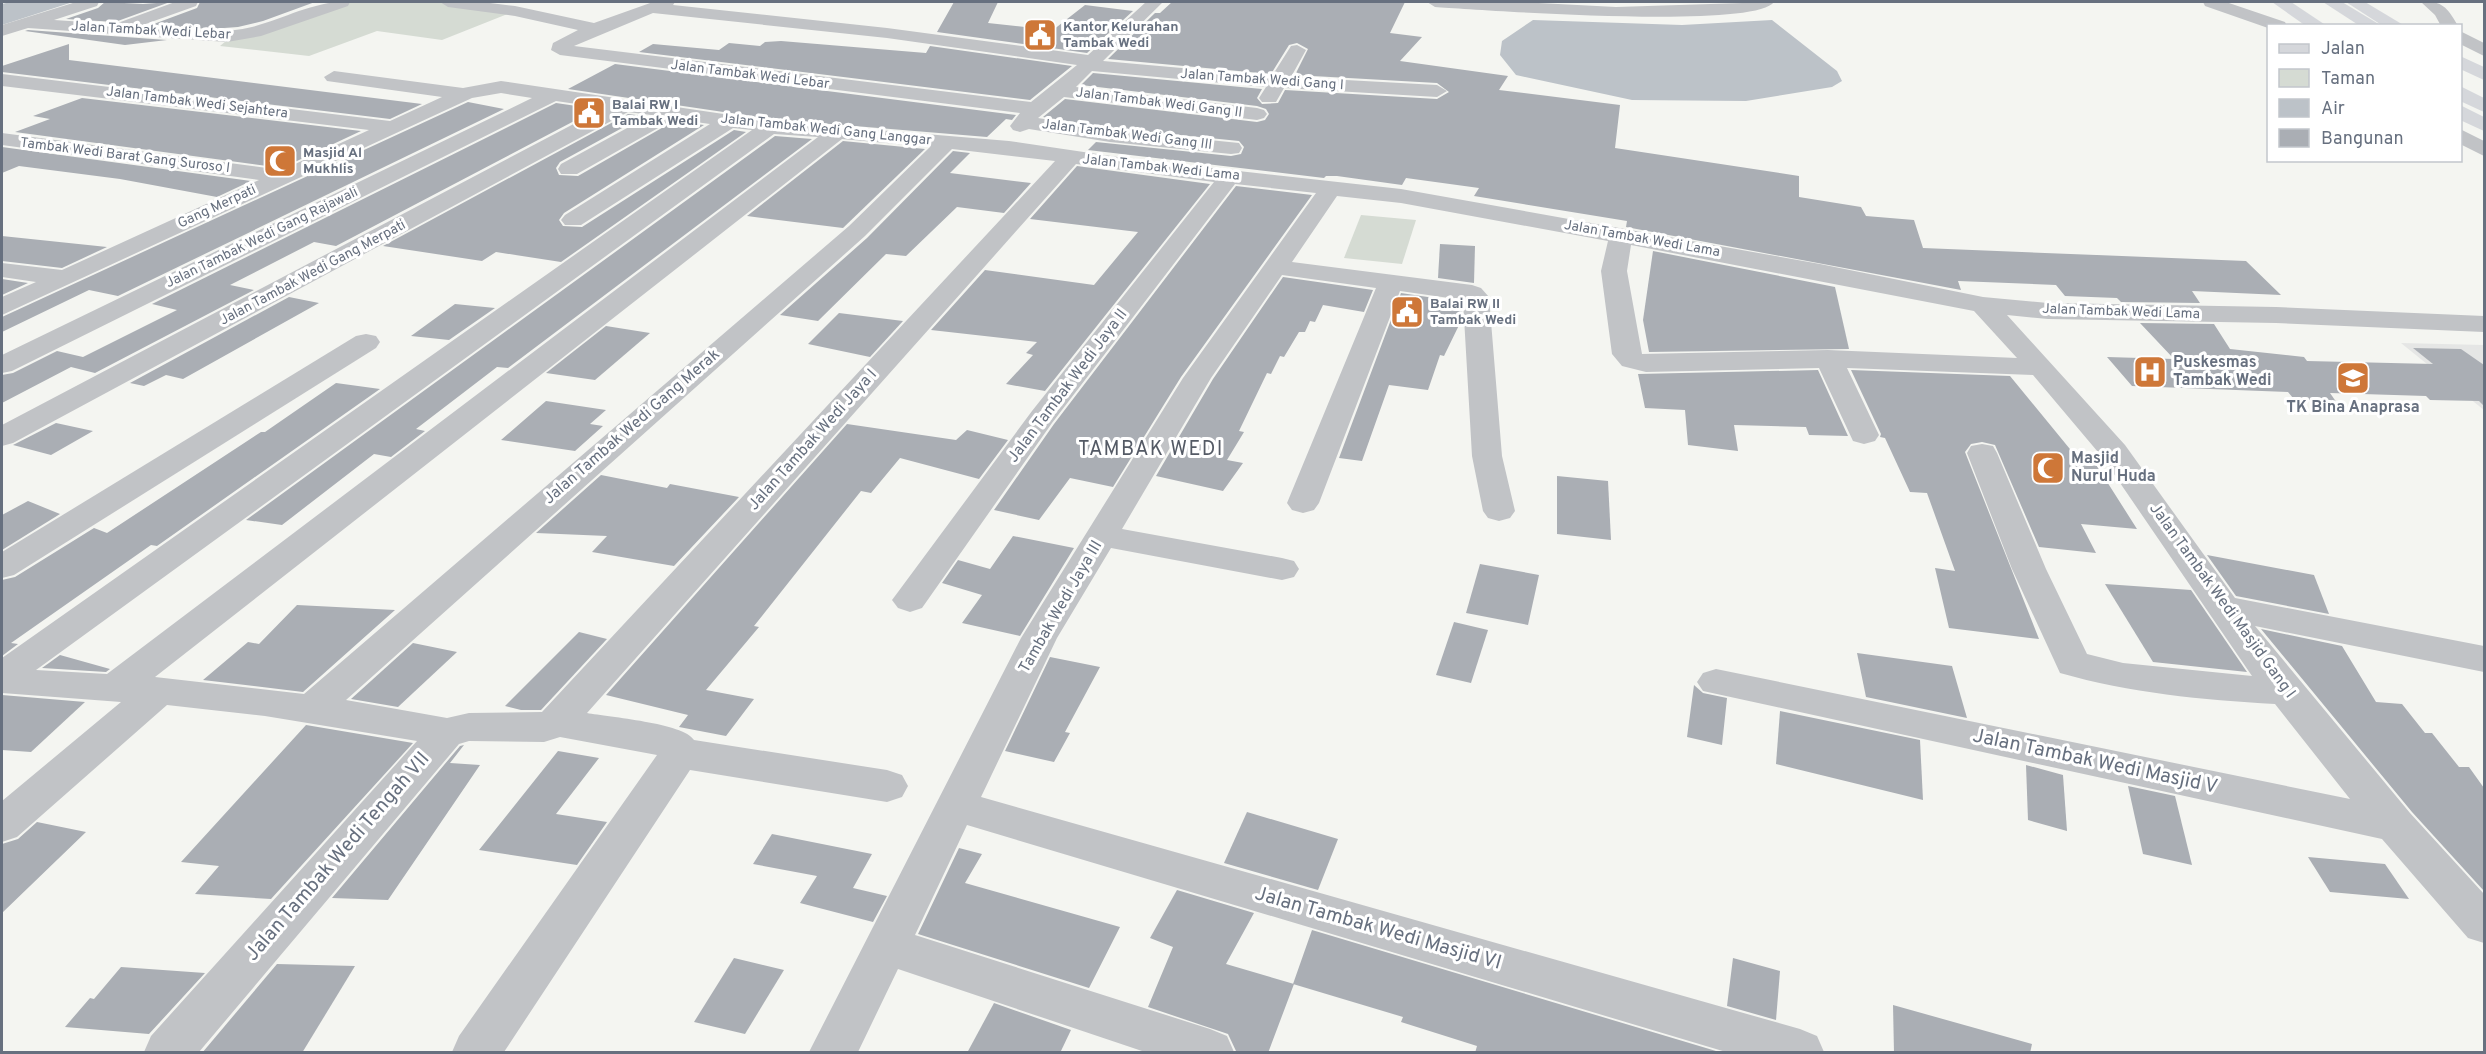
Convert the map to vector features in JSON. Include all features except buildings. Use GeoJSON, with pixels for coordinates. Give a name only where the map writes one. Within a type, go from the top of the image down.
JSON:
{"type":"FeatureCollection","features":[{"type":"Feature","properties":{"kind":"main road"},"geometry":{"type":"LineString","coordinates":[[2280,2],[2316,24]]}},
{"type":"Feature","properties":{"kind":"main road"},"geometry":{"type":"LineString","coordinates":[[2304,2],[2342,24]]}},
{"type":"Feature","properties":{"kind":"main road"},"geometry":{"type":"LineString","coordinates":[[2331,2],[2370,24]]}},
{"type":"Feature","properties":{"kind":"main road"},"geometry":{"type":"LineString","coordinates":[[2354,2],[2393,24]]}},
{"type":"Feature","properties":{"kind":"main road"},"geometry":{"type":"LineString","coordinates":[[2462,62],[2484,74]]}},
{"type":"Feature","properties":{"kind":"main road"},"geometry":{"type":"LineString","coordinates":[[2462,75],[2484,88]]}},
{"type":"Feature","properties":{"kind":"main road"},"geometry":{"type":"LineString","coordinates":[[2462,93],[2484,106]]}},
{"type":"Feature","properties":{"kind":"main road"},"geometry":{"type":"LineString","coordinates":[[2462,112],[2484,125]]}},
{"type":"Feature","properties":{"kind":"street"},"geometry":{"type":"LineString","coordinates":[[2,31],[90,2]]}},
{"type":"Feature","properties":{"kind":"street"},"geometry":{"type":"LineString","coordinates":[[113,30],[190,2]]}},
{"type":"Feature","properties":{"kind":"street","name":"Jalan Tambak Wedi Lebar"},"geometry":{"type":"LineString","coordinates":[[26,23],[217,38],[242,35],[342,2]]}},
{"type":"Feature","properties":{"kind":"street"},"geometry":{"type":"LineString","coordinates":[[448,2],[512,5],[546,17],[595,29],[661,5]]}},
{"type":"Feature","properties":{"kind":"street"},"geometry":{"type":"LineString","coordinates":[[1009,147],[1007,142],[1030,116],[1155,2]]}},
{"type":"Feature","properties":{"kind":"street"},"geometry":{"type":"LineString","coordinates":[[1435,2],[1637,12],[1725,9],[1766,2]]}},
{"type":"Feature","properties":{"kind":"street"},"geometry":{"type":"LineString","coordinates":[[2211,2],[2273,24]]}},
{"type":"Feature","properties":{"kind":"street"},"geometry":{"type":"LineString","coordinates":[[2428,2],[2442,12],[2449,24]]}},
{"type":"Feature","properties":{"kind":"street"},"geometry":{"type":"LineString","coordinates":[[546,17],[571,5]]}},
{"type":"Feature","properties":{"kind":"street","name":"Jalan Tambak Wedi Gang I"},"geometry":{"type":"LineString","coordinates":[[661,5],[886,33],[1088,63],[1280,83],[1437,91]]}},
{"type":"Feature","properties":{"kind":"street"},"geometry":{"type":"LineString","coordinates":[[184,36],[223,21]]}},
{"type":"Feature","properties":{"kind":"street","name":"Jalan Tambak Wedi Lebar"},"geometry":{"type":"LineString","coordinates":[[595,29],[558,49],[905,94],[1030,116]]}},
{"type":"Feature","properties":{"kind":"street"},"geometry":{"type":"LineString","coordinates":[[2462,37],[2484,51]]}},
{"type":"Feature","properties":{"kind":"street","name":"Jalan Tambak Wedi Jaya II"},"geometry":{"type":"LineString","coordinates":[[910,600],[1225,165],[1257,114],[1280,83],[1297,50]]}},
{"type":"Feature","properties":{"kind":"street"},"geometry":{"type":"LineString","coordinates":[[334,77],[465,94]]}},
{"type":"Feature","properties":{"kind":"street","name":"Jalan Tambak Wedi Sejahtera"},"geometry":{"type":"LineString","coordinates":[[2,80],[392,127]]}},
{"type":"Feature","properties":{"kind":"street","name":"Gang Merpati"},"geometry":{"type":"LineString","coordinates":[[2,308],[465,94],[478,89],[501,87]]}},
{"type":"Feature","properties":{"kind":"street","name":"Jalan Tambak Wedi Gang Langgar"},"geometry":{"type":"LineString","coordinates":[[501,87],[770,127],[1009,147]]}},
{"type":"Feature","properties":{"kind":"street","name":"Jalan Tambak Wedi Gang II"},"geometry":{"type":"LineString","coordinates":[[1060,91],[1257,114]]}},
{"type":"Feature","properties":{"kind":"street","name":"Jalan Tambak Wedi Gang Rajawali"},"geometry":{"type":"LineString","coordinates":[[2,365],[555,94]]}},
{"type":"Feature","properties":{"kind":"street"},"geometry":{"type":"LineString","coordinates":[[114,689],[846,135],[885,111],[905,94]]}},
{"type":"Feature","properties":{"kind":"street","name":"Jalan Tambak Wedi Gang Merpati"},"geometry":{"type":"LineString","coordinates":[[2,437],[624,106]]}},
{"type":"Feature","properties":{"kind":"street"},"geometry":{"type":"LineString","coordinates":[[569,169],[670,113]]}},
{"type":"Feature","properties":{"kind":"street","name":"Jalan Tambak Wedi Gang III"},"geometry":{"type":"LineString","coordinates":[[1030,116],[1225,165]]}},
{"type":"Feature","properties":{"kind":"street"},"geometry":{"type":"LineString","coordinates":[[573,220],[729,121]]}},
{"type":"Feature","properties":{"kind":"street"},"geometry":{"type":"LineString","coordinates":[[2,678],[770,127]]}},
{"type":"Feature","properties":{"kind":"street"},"geometry":{"type":"LineString","coordinates":[[2462,136],[2484,150]]}},
{"type":"Feature","properties":{"kind":"street","name":"Tambak Wedi Barat Gang Suroso I"},"geometry":{"type":"LineString","coordinates":[[2,140],[284,177]]}},
{"type":"Feature","properties":{"kind":"street","name":"Jalan Tambak Wedi Gang Merak"},"geometry":{"type":"LineString","coordinates":[[313,708],[857,231],[947,142]]}},
{"type":"Feature","properties":{"kind":"street","name":"Jalan Tambak Wedi Lama"},"geometry":{"type":"LineString","coordinates":[[1009,147],[1069,158],[1225,165],[1332,187],[1401,196],[1621,235],[1983,305],[2048,311],[2276,315],[2484,324]]}},
{"type":"Feature","properties":{"kind":"street","name":"Jalan Tambak Wedi Jaya I"},"geometry":{"type":"LineString","coordinates":[[556,722],[1069,158]]}},
{"type":"Feature","properties":{"kind":"street","name":"Tambak Wedi Jaya III"},"geometry":{"type":"LineString","coordinates":[[833,1053],[1039,638],[1197,378],[1332,187]]}},
{"type":"Feature","properties":{"kind":"street"},"geometry":{"type":"LineString","coordinates":[[1621,235],[1614,272],[1626,354],[1632,360],[1646,364],[1749,358],[1828,358],[2041,367]]}},
{"type":"Feature","properties":{"kind":"street"},"geometry":{"type":"LineString","coordinates":[[1276,267],[1467,291],[1476,297],[1488,456],[1498,511]]}},
{"type":"Feature","properties":{"kind":"street"},"geometry":{"type":"LineString","coordinates":[[2,270],[64,278]]}},
{"type":"Feature","properties":{"kind":"street"},"geometry":{"type":"LineString","coordinates":[[1303,503],[1391,281]]}},
{"type":"Feature","properties":{"kind":"street","name":"Jalan Tambak Wedi Masjid Gang I"},"geometry":{"type":"LineString","coordinates":[[1983,305],[2041,367],[2114,452],[2257,656],[2395,825],[2484,924]]}},
{"type":"Feature","properties":{"kind":"street"},"geometry":{"type":"LineString","coordinates":[[2,567],[366,342]]}},
{"type":"Feature","properties":{"kind":"street"},"geometry":{"type":"LineString","coordinates":[[1828,358],[1864,435]]}},
{"type":"Feature","properties":{"kind":"street"},"geometry":{"type":"LineString","coordinates":[[1982,453],[2029,570],[2073,664],[2134,677],[2213,687],[2286,691]]}},
{"type":"Feature","properties":{"kind":"street"},"geometry":{"type":"LineString","coordinates":[[1102,536],[1282,569]]}},
{"type":"Feature","properties":{"kind":"street"},"geometry":{"type":"LineString","coordinates":[[2224,608],[2484,658]]}},
{"type":"Feature","properties":{"kind":"street","name":"Jalan Tambak Wedi Tengah VII"},"geometry":{"type":"LineString","coordinates":[[2,678],[159,691],[313,708],[439,730],[441,734],[442,739],[168,1053]]}},
{"type":"Feature","properties":{"kind":"street","name":"Jalan Tambak Wedi Masjid V"},"geometry":{"type":"LineString","coordinates":[[1716,682],[2395,825]]}},
{"type":"Feature","properties":{"kind":"street"},"geometry":{"type":"LineString","coordinates":[[2,825],[159,691]]}},
{"type":"Feature","properties":{"kind":"street"},"geometry":{"type":"LineString","coordinates":[[441,734],[469,727],[543,728],[556,722],[673,743],[680,753],[887,786]]}},
{"type":"Feature","properties":{"kind":"street"},"geometry":{"type":"LineString","coordinates":[[476,1053],[680,753]]}},
{"type":"Feature","properties":{"kind":"street","name":"Jalan Tambak Wedi Masjid VI"},"geometry":{"type":"LineString","coordinates":[[956,806],[1800,1053]]}},
{"type":"Feature","properties":{"kind":"street"},"geometry":{"type":"LineString","coordinates":[[886,945],[1210,1053]]}},
{"type":"Feature","properties":{"kind":"shaded area"},"geometry":{"type":"Polygon","coordinates":[[[2401,343],[2484,345],[2484,410],[2401,343]]]}},
{"type":"Feature","properties":{"kind":"green space"},"geometry":{"type":"Polygon","coordinates":[[[342,2],[448,2],[515,11],[442,40],[377,31],[309,56],[220,46],[226,41],[342,2]]]}},
{"type":"Feature","properties":{"kind":"green space"},"geometry":{"type":"Polygon","coordinates":[[[1361,215],[1416,220],[1402,264],[1344,258],[1361,215]]]}},
{"type":"Feature","properties":{"kind":"water"},"geometry":{"type":"Polygon","coordinates":[[[73,2],[2,25],[2,4],[73,2]]]}},
{"type":"Feature","properties":{"kind":"water"},"geometry":{"type":"Polygon","coordinates":[[[1533,20],[1682,25],[1772,20],[1837,71],[1842,81],[1832,87],[1746,101],[1632,100],[1516,75],[1500,55],[1502,41],[1533,20]]]}},
{"type":"Feature","properties":{"kind":"place","name":"Kantor Kelurahan Tambak Wedi"},"geometry":{"type":"Point","coordinates":[1040,35]}},
{"type":"Feature","properties":{"kind":"place","name":"Balai RW I Tambak Wedi"},"geometry":{"type":"Point","coordinates":[589,113]}},
{"type":"Feature","properties":{"kind":"place","name":"Masjid Al Mukhlis"},"geometry":{"type":"Point","coordinates":[280,161]}},
{"type":"Feature","properties":{"kind":"place","name":"Balai RW II Tambak Wedi"},"geometry":{"type":"Point","coordinates":[1407,312]}},
{"type":"Feature","properties":{"kind":"place","name":"Puskesmas Tambak Wedi"},"geometry":{"type":"Point","coordinates":[2150,372]}},
{"type":"Feature","properties":{"kind":"place","name":"TK Bina Anaprasa"},"geometry":{"type":"Point","coordinates":[2353,378]}},
{"type":"Feature","properties":{"kind":"place","name":"Masjid Nurul Huda"},"geometry":{"type":"Point","coordinates":[2048,468]}},
{"type":"Feature","properties":{"kind":"district","name":"TAMBAK WEDI"},"geometry":{"type":"Point","coordinates":[1151,450]}}]}
